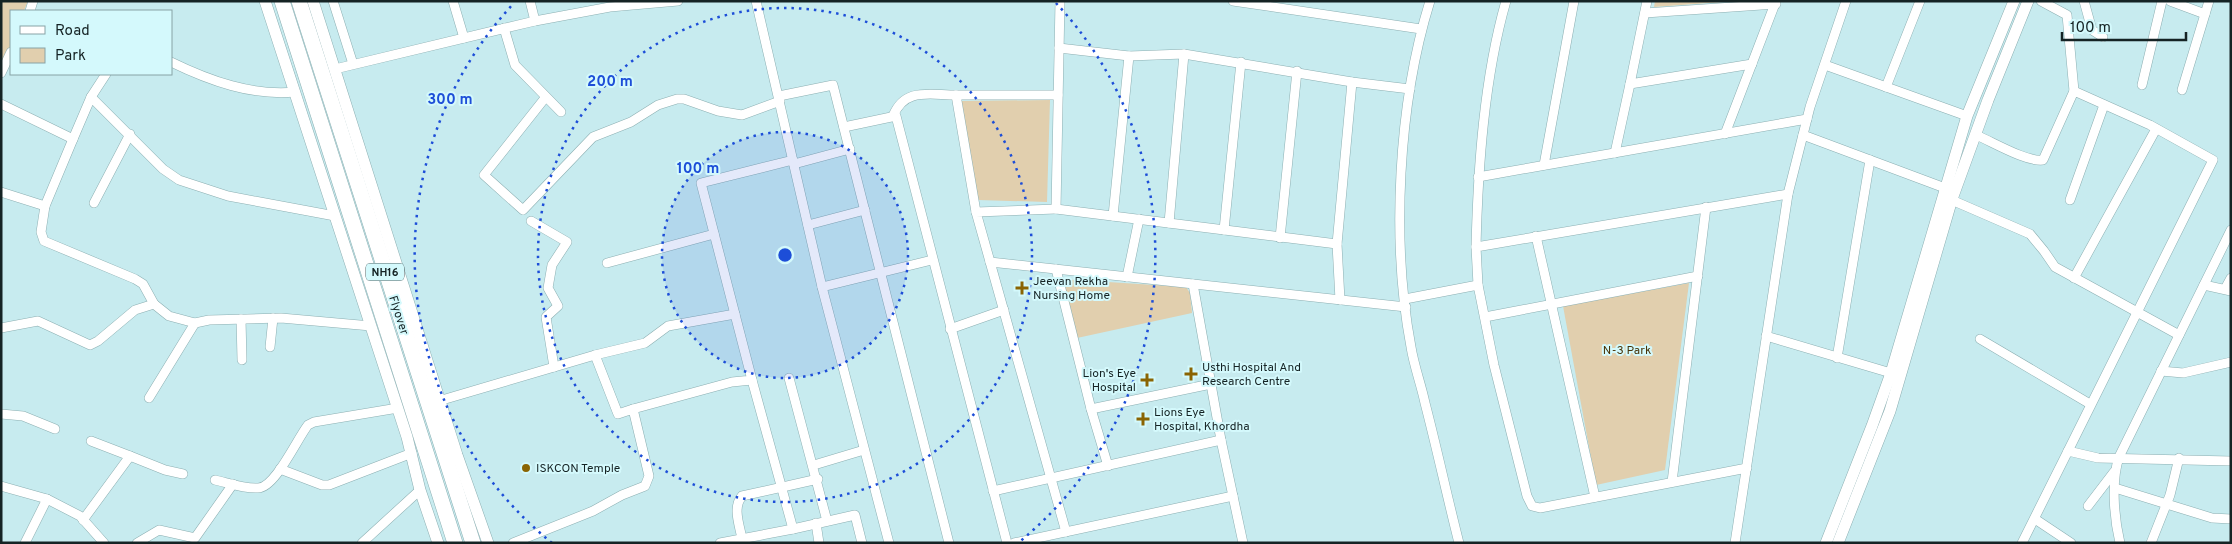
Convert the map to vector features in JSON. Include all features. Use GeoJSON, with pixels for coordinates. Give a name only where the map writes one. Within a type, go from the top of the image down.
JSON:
{"type":"FeatureCollection","features":[{"type":"Feature","properties":{"kind":"highway","name":"Flyover"},"geometry":{"type":"LineString","coordinates":[[282,1],[455,543]]}},
{"type":"Feature","properties":{"kind":"highway","name":"Flyover"},"geometry":{"type":"LineString","coordinates":[[299,1],[473,543]]}},
{"type":"Feature","properties":{"kind":"street"},"geometry":{"type":"LineString","coordinates":[[265,1],[398,408],[412,453],[420,490],[438,543]]}},
{"type":"Feature","properties":{"kind":"street"},"geometry":{"type":"LineString","coordinates":[[333,1],[353,64]]}},
{"type":"Feature","properties":{"kind":"street"},"geometry":{"type":"LineString","coordinates":[[453,1],[464,38]]}},
{"type":"Feature","properties":{"kind":"street"},"geometry":{"type":"LineString","coordinates":[[530,1],[536,21]]}},
{"type":"Feature","properties":{"kind":"street"},"geometry":{"type":"LineString","coordinates":[[335,69],[609,4],[678,1]]}},
{"type":"Feature","properties":{"kind":"street"},"geometry":{"type":"LineString","coordinates":[[756,1],[822,287],[889,543]]}},
{"type":"Feature","properties":{"kind":"street"},"geometry":{"type":"LineString","coordinates":[[1056,209],[1060,1]]}},
{"type":"Feature","properties":{"kind":"street"},"geometry":{"type":"LineString","coordinates":[[1233,1],[1421,29]]}},
{"type":"Feature","properties":{"kind":"street"},"geometry":{"type":"LineString","coordinates":[[1430,1],[1421,29],[1410,89],[1400,225],[1411,348],[1459,543]]}},
{"type":"Feature","properties":{"kind":"street"},"geometry":{"type":"LineString","coordinates":[[1506,1],[1492,69],[1478,177],[1476,247],[1478,285],[1508,424],[1527,496],[1532,506],[1540,508],[1747,468]]}},
{"type":"Feature","properties":{"kind":"street"},"geometry":{"type":"LineString","coordinates":[[1544,165],[1574,1]]}},
{"type":"Feature","properties":{"kind":"street"},"geometry":{"type":"LineString","coordinates":[[1615,153],[1648,1]]}},
{"type":"Feature","properties":{"kind":"street"},"geometry":{"type":"LineString","coordinates":[[1735,543],[1788,194],[1807,119],[1846,1]]}},
{"type":"Feature","properties":{"kind":"street"},"geometry":{"type":"LineString","coordinates":[[1886,87],[1920,1]]}},
{"type":"Feature","properties":{"kind":"street"},"geometry":{"type":"LineString","coordinates":[[1838,543],[1890,411],[1968,116],[2014,1]]}},
{"type":"Feature","properties":{"kind":"street"},"geometry":{"type":"LineString","coordinates":[[1826,543],[1891,373],[1946,195],[1976,135],[2028,1]]}},
{"type":"Feature","properties":{"kind":"street"},"geometry":{"type":"LineString","coordinates":[[1976,135],[2026,157],[2043,160],[2074,91],[2067,16],[2041,1]]}},
{"type":"Feature","properties":{"kind":"street"},"geometry":{"type":"LineString","coordinates":[[2084,1],[2092,30],[2103,37]]}},
{"type":"Feature","properties":{"kind":"street"},"geometry":{"type":"LineString","coordinates":[[2142,85],[2162,1]]}},
{"type":"Feature","properties":{"kind":"street"},"geometry":{"type":"LineString","coordinates":[[2170,1],[2205,14]]}},
{"type":"Feature","properties":{"kind":"street"},"geometry":{"type":"LineString","coordinates":[[2182,90],[2209,1]]}},
{"type":"Feature","properties":{"kind":"street"},"geometry":{"type":"LineString","coordinates":[[316,2],[335,69],[458,455],[488,543]]}},
{"type":"Feature","properties":{"kind":"street"},"geometry":{"type":"LineString","coordinates":[[1645,13],[1776,3],[1726,134]]}},
{"type":"Feature","properties":{"kind":"street"},"geometry":{"type":"LineString","coordinates":[[504,28],[515,65],[561,112]]}},
{"type":"Feature","properties":{"kind":"street"},"geometry":{"type":"LineString","coordinates":[[1059,48],[1129,56],[1184,54],[1297,71],[1352,82],[1410,89]]}},
{"type":"Feature","properties":{"kind":"street"},"geometry":{"type":"LineString","coordinates":[[1,73],[10,54]]}},
{"type":"Feature","properties":{"kind":"street"},"geometry":{"type":"LineString","coordinates":[[1168,223],[1184,54]]}},
{"type":"Feature","properties":{"kind":"street"},"geometry":{"type":"LineString","coordinates":[[1113,216],[1129,56]]}},
{"type":"Feature","properties":{"kind":"street"},"geometry":{"type":"LineString","coordinates":[[172,62],[232,86],[276,94],[295,92]]}},
{"type":"Feature","properties":{"kind":"street"},"geometry":{"type":"LineString","coordinates":[[1224,230],[1241,62]]}},
{"type":"Feature","properties":{"kind":"street"},"geometry":{"type":"LineString","coordinates":[[1630,84],[1752,64]]}},
{"type":"Feature","properties":{"kind":"street"},"geometry":{"type":"LineString","coordinates":[[1824,65],[1968,116]]}},
{"type":"Feature","properties":{"kind":"street"},"geometry":{"type":"LineString","coordinates":[[1280,238],[1297,71]]}},
{"type":"Feature","properties":{"kind":"street"},"geometry":{"type":"LineString","coordinates":[[105,75],[91,98],[45,206],[41,232],[44,241],[135,279],[143,284],[154,304],[169,316],[195,323],[273,318],[371,326]]}},
{"type":"Feature","properties":{"kind":"street"},"geometry":{"type":"LineString","coordinates":[[1340,300],[1337,244],[1352,82]]}},
{"type":"Feature","properties":{"kind":"street"},"geometry":{"type":"LineString","coordinates":[[546,98],[484,175],[523,210],[593,137],[630,122],[658,105],[677,99],[684,99],[718,111],[742,116],[779,99],[832,85],[850,149],[949,543]]}},
{"type":"Feature","properties":{"kind":"street"},"geometry":{"type":"LineString","coordinates":[[2022,543],[2213,160],[2156,129],[2074,91]]}},
{"type":"Feature","properties":{"kind":"street"},"geometry":{"type":"LineString","coordinates":[[893,116],[898,105],[913,94],[1058,95]]}},
{"type":"Feature","properties":{"kind":"street"},"geometry":{"type":"LineString","coordinates":[[956,95],[976,212],[1066,532]]}},
{"type":"Feature","properties":{"kind":"street"},"geometry":{"type":"LineString","coordinates":[[91,98],[178,180],[228,196],[335,216]]}},
{"type":"Feature","properties":{"kind":"street"},"geometry":{"type":"LineString","coordinates":[[1,104],[73,139]]}},
{"type":"Feature","properties":{"kind":"street"},"geometry":{"type":"LineString","coordinates":[[2070,200],[2104,105]]}},
{"type":"Feature","properties":{"kind":"street"},"geometry":{"type":"LineString","coordinates":[[844,127],[893,116]]}},
{"type":"Feature","properties":{"kind":"street"},"geometry":{"type":"LineString","coordinates":[[893,116],[896,116],[1007,543]]}},
{"type":"Feature","properties":{"kind":"street"},"geometry":{"type":"LineString","coordinates":[[1478,177],[1807,119]]}},
{"type":"Feature","properties":{"kind":"street"},"geometry":{"type":"LineString","coordinates":[[2074,278],[2156,129]]}},
{"type":"Feature","properties":{"kind":"street"},"geometry":{"type":"LineString","coordinates":[[94,203],[130,134]]}},
{"type":"Feature","properties":{"kind":"street"},"geometry":{"type":"LineString","coordinates":[[1803,135],[1870,160],[2030,234],[2055,267],[2179,335]]}},
{"type":"Feature","properties":{"kind":"street"},"geometry":{"type":"LineString","coordinates":[[793,529],[783,486],[734,314],[701,183],[850,149]]}},
{"type":"Feature","properties":{"kind":"street"},"geometry":{"type":"LineString","coordinates":[[1837,358],[1870,160]]}},
{"type":"Feature","properties":{"kind":"street"},"geometry":{"type":"LineString","coordinates":[[1,192],[45,206]]}},
{"type":"Feature","properties":{"kind":"street"},"geometry":{"type":"LineString","coordinates":[[1476,247],[1788,194]]}},
{"type":"Feature","properties":{"kind":"street"},"geometry":{"type":"LineString","coordinates":[[1672,482],[1706,207]]}},
{"type":"Feature","properties":{"kind":"street"},"geometry":{"type":"LineString","coordinates":[[976,212],[1056,209],[1337,244]]}},
{"type":"Feature","properties":{"kind":"street"},"geometry":{"type":"LineString","coordinates":[[808,225],[865,210]]}},
{"type":"Feature","properties":{"kind":"street"},"geometry":{"type":"LineString","coordinates":[[1127,277],[1139,219]]}},
{"type":"Feature","properties":{"kind":"street"},"geometry":{"type":"LineString","coordinates":[[531,221],[567,242],[552,265],[548,288],[558,306],[546,317],[554,367]]}},
{"type":"Feature","properties":{"kind":"street"},"geometry":{"type":"LineString","coordinates":[[606,262],[714,234]]}},
{"type":"Feature","properties":{"kind":"street"},"geometry":{"type":"LineString","coordinates":[[1536,236],[1595,497]]}},
{"type":"Feature","properties":{"kind":"street"},"geometry":{"type":"LineString","coordinates":[[2088,506],[2114,472],[2119,457],[2161,371],[2230,236]]}},
{"type":"Feature","properties":{"kind":"street"},"geometry":{"type":"LineString","coordinates":[[822,287],[932,260]]}},
{"type":"Feature","properties":{"kind":"street"},"geometry":{"type":"LineString","coordinates":[[990,262],[1340,300],[1406,303],[1478,285]]}},
{"type":"Feature","properties":{"kind":"street"},"geometry":{"type":"LineString","coordinates":[[1056,269],[1091,409],[1108,466]]}},
{"type":"Feature","properties":{"kind":"street"},"geometry":{"type":"LineString","coordinates":[[1485,316],[1698,276]]}},
{"type":"Feature","properties":{"kind":"street"},"geometry":{"type":"LineString","coordinates":[[2204,285],[2228,290],[2231,278]]}},
{"type":"Feature","properties":{"kind":"street"},"geometry":{"type":"LineString","coordinates":[[1193,284],[1221,440],[1243,543]]}},
{"type":"Feature","properties":{"kind":"street"},"geometry":{"type":"LineString","coordinates":[[1,328],[38,321],[90,345],[135,310],[154,304]]}},
{"type":"Feature","properties":{"kind":"street"},"geometry":{"type":"LineString","coordinates":[[950,329],[1004,310]]}},
{"type":"Feature","properties":{"kind":"street"},"geometry":{"type":"LineString","coordinates":[[442,400],[649,341],[668,326],[734,314]]}},
{"type":"Feature","properties":{"kind":"street"},"geometry":{"type":"LineString","coordinates":[[270,347],[273,318]]}},
{"type":"Feature","properties":{"kind":"street"},"geometry":{"type":"LineString","coordinates":[[241,319],[242,360]]}},
{"type":"Feature","properties":{"kind":"street"},"geometry":{"type":"LineString","coordinates":[[149,398],[195,323]]}},
{"type":"Feature","properties":{"kind":"street"},"geometry":{"type":"LineString","coordinates":[[1766,336],[1891,373]]}},
{"type":"Feature","properties":{"kind":"street"},"geometry":{"type":"LineString","coordinates":[[1980,339],[2090,404]]}},
{"type":"Feature","properties":{"kind":"street"},"geometry":{"type":"LineString","coordinates":[[595,355],[618,414],[732,382],[752,380]]}},
{"type":"Feature","properties":{"kind":"street"},"geometry":{"type":"LineString","coordinates":[[2161,371],[2183,373],[2231,362]]}},
{"type":"Feature","properties":{"kind":"street"},"geometry":{"type":"LineString","coordinates":[[789,378],[828,521]]}},
{"type":"Feature","properties":{"kind":"street"},"geometry":{"type":"LineString","coordinates":[[1091,409],[1211,384]]}},
{"type":"Feature","properties":{"kind":"street"},"geometry":{"type":"LineString","coordinates":[[215,480],[257,488],[265,487],[280,469],[308,425],[314,422],[398,408]]}},
{"type":"Feature","properties":{"kind":"street"},"geometry":{"type":"LineString","coordinates":[[513,543],[593,511],[602,504],[646,486],[649,476],[633,409]]}},
{"type":"Feature","properties":{"kind":"street"},"geometry":{"type":"LineString","coordinates":[[1,414],[23,416],[55,429]]}},
{"type":"Feature","properties":{"kind":"street"},"geometry":{"type":"LineString","coordinates":[[993,491],[1221,440]]}},
{"type":"Feature","properties":{"kind":"street"},"geometry":{"type":"LineString","coordinates":[[91,441],[165,470],[183,474]]}},
{"type":"Feature","properties":{"kind":"street"},"geometry":{"type":"LineString","coordinates":[[814,465],[864,450]]}},
{"type":"Feature","properties":{"kind":"street"},"geometry":{"type":"LineString","coordinates":[[2068,451],[2098,458],[2179,458],[2231,461]]}},
{"type":"Feature","properties":{"kind":"street"},"geometry":{"type":"LineString","coordinates":[[280,469],[314,483],[330,485],[412,453]]}},
{"type":"Feature","properties":{"kind":"street"},"geometry":{"type":"LineString","coordinates":[[83,520],[130,456]]}},
{"type":"Feature","properties":{"kind":"street"},"geometry":{"type":"LineString","coordinates":[[2151,543],[2166,504],[2179,458]]}},
{"type":"Feature","properties":{"kind":"street"},"geometry":{"type":"LineString","coordinates":[[2114,472],[2116,528],[2120,543]]}},
{"type":"Feature","properties":{"kind":"street"},"geometry":{"type":"LineString","coordinates":[[742,539],[737,511],[739,500],[746,494],[818,479]]}},
{"type":"Feature","properties":{"kind":"street"},"geometry":{"type":"LineString","coordinates":[[137,543],[159,530],[195,538],[233,484]]}},
{"type":"Feature","properties":{"kind":"street"},"geometry":{"type":"LineString","coordinates":[[1,486],[47,499],[80,516],[104,543]]}},
{"type":"Feature","properties":{"kind":"street"},"geometry":{"type":"LineString","coordinates":[[2115,488],[2212,518],[2231,519]]}},
{"type":"Feature","properties":{"kind":"street"},"geometry":{"type":"LineString","coordinates":[[362,543],[420,490]]}},
{"type":"Feature","properties":{"kind":"street"},"geometry":{"type":"LineString","coordinates":[[1014,543],[1233,496]]}},
{"type":"Feature","properties":{"kind":"street"},"geometry":{"type":"LineString","coordinates":[[24,543],[47,499]]}},
{"type":"Feature","properties":{"kind":"street"},"geometry":{"type":"LineString","coordinates":[[720,543],[855,515],[862,543]]}},
{"type":"Feature","properties":{"kind":"street"},"geometry":{"type":"LineString","coordinates":[[2035,519],[2071,543]]}},
{"type":"Feature","properties":{"kind":"street"},"geometry":{"type":"LineString","coordinates":[[816,523],[819,543]]}},
{"type":"Feature","properties":{"kind":"green space"},"geometry":{"type":"Polygon","coordinates":[[[1,1],[28,1],[24,10],[10,10],[10,48],[1,71],[1,1]]]}},
{"type":"Feature","properties":{"kind":"green space"},"geometry":{"type":"Polygon","coordinates":[[[1655,1],[1736,1],[1654,7],[1655,1]]]}},
{"type":"Feature","properties":{"kind":"green space"},"geometry":{"type":"Polygon","coordinates":[[[1050,100],[1047,202],[978,200],[961,101],[1050,100]]]}},
{"type":"Feature","properties":{"kind":"green space"},"geometry":{"type":"Polygon","coordinates":[[[1061,279],[1186,287],[1190,293],[1192,313],[1077,338],[1061,279]]]}},
{"type":"Feature","properties":{"kind":"green space","name":"N-3 Park"},"geometry":{"type":"Polygon","coordinates":[[[1689,283],[1665,470],[1596,485],[1563,306],[1689,283]]]}},
{"type":"Feature","properties":{"kind":"place","name":"Jeevan Rekha Nursing Home"},"geometry":{"type":"Point","coordinates":[1022,288]}},
{"type":"Feature","properties":{"kind":"place","name":"Usthi Hospital And Research Centre"},"geometry":{"type":"Point","coordinates":[1191,374]}},
{"type":"Feature","properties":{"kind":"place","name":"Lion's Eye Hospital"},"geometry":{"type":"Point","coordinates":[1147,380]}},
{"type":"Feature","properties":{"kind":"place","name":"Lions Eye Hospital, Khordha"},"geometry":{"type":"Point","coordinates":[1143,419]}},
{"type":"Feature","properties":{"kind":"place","name":"ISKCON Temple"},"geometry":{"type":"Point","coordinates":[526,468]}}]}
